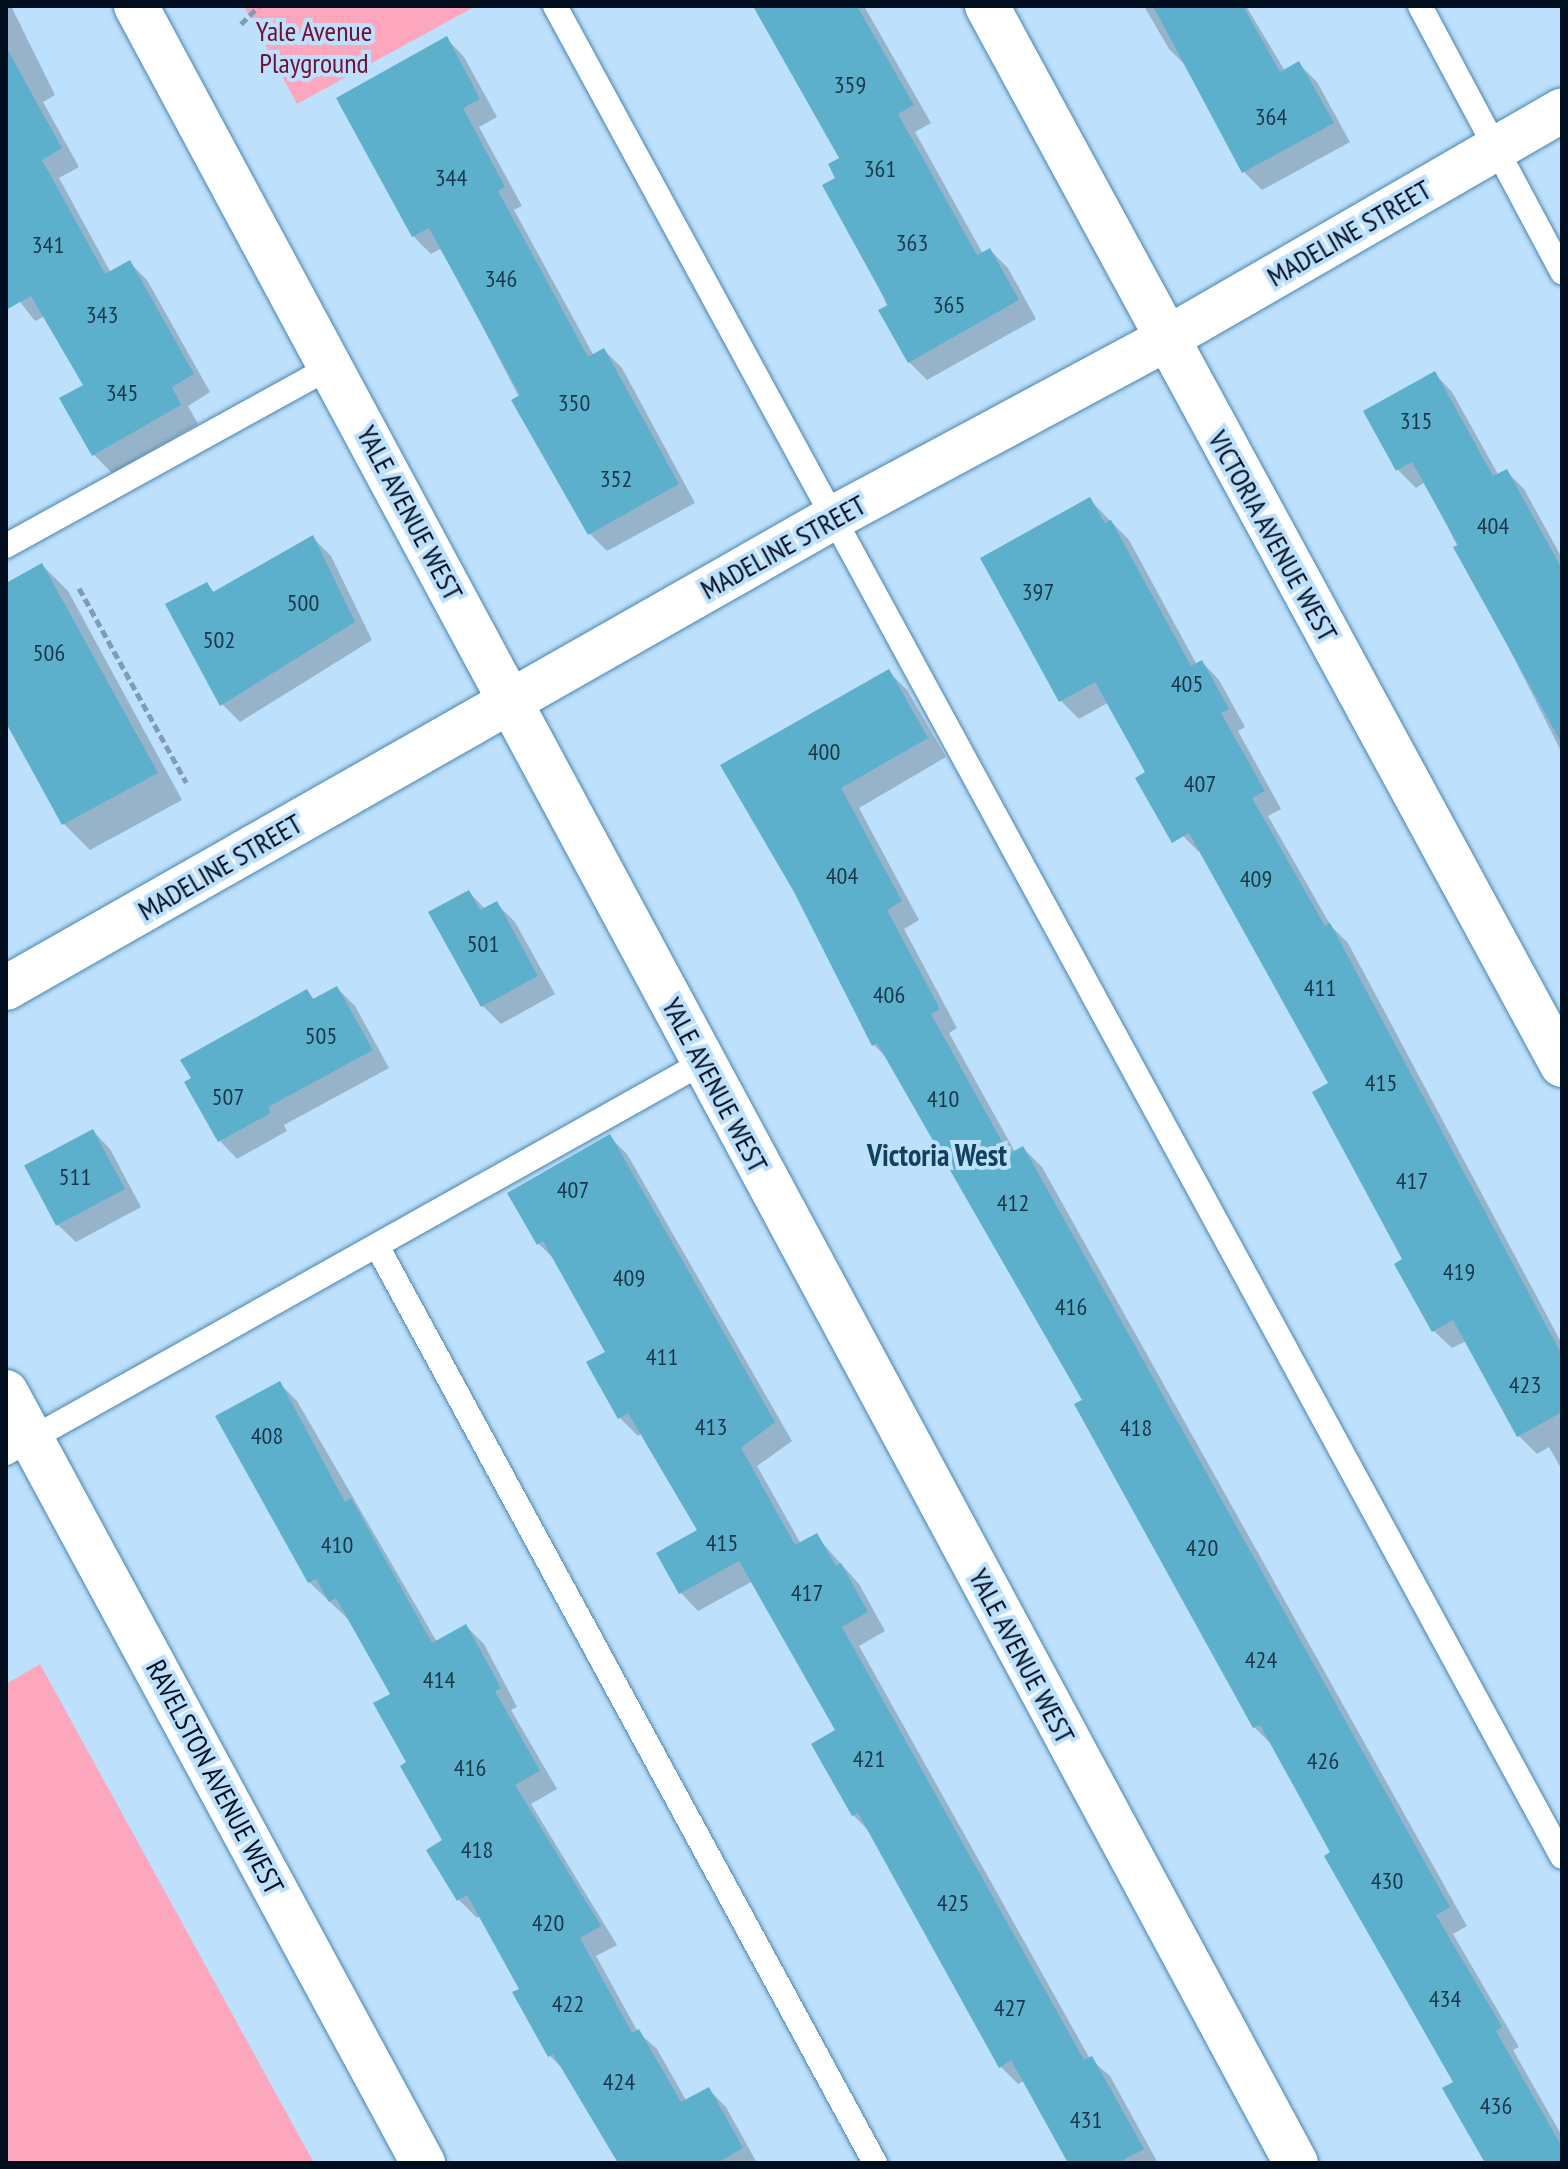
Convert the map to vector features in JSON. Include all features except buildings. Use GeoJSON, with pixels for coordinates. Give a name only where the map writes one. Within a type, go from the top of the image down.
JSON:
{"type":"FeatureCollection","features":[{"type":"Feature","properties":{"kind":"street","name":"YALE AVENUE WEST"},"geometry":{"type":"LineString","coordinates":[[136,6],[1296,2163]]}},
{"type":"Feature","properties":{"kind":"street","name":"VICTORIA AVENUE WEST"},"geometry":{"type":"LineString","coordinates":[[987,6],[1562,1065]]}},
{"type":"Feature","properties":{"kind":"street","name":"MADELINE STREET"},"geometry":{"type":"LineString","coordinates":[[6,988],[831,519],[1166,339],[1562,110]]}},
{"type":"Feature","properties":{"kind":"street","name":"RAVELSTON AVENUE WEST"},"geometry":{"type":"LineString","coordinates":[[6,1392],[18,1445],[423,2163]]}},
{"type":"Feature","properties":{"kind":"lane"},"geometry":{"type":"LineString","coordinates":[[555,6],[831,519],[1562,1857]]}},
{"type":"Feature","properties":{"kind":"lane"},"geometry":{"type":"LineString","coordinates":[[1420,6],[1562,272]]}},
{"type":"Feature","properties":{"kind":"lane"},"geometry":{"type":"LineString","coordinates":[[6,546],[332,366]]}},
{"type":"Feature","properties":{"kind":"lane"},"geometry":{"type":"LineString","coordinates":[[18,1445],[702,1063]]}},
{"type":"Feature","properties":{"kind":"lane"},"geometry":{"type":"LineString","coordinates":[[377,1246],[875,2163]]}},
{"type":"Feature","properties":{"kind":"path"},"geometry":{"type":"LineString","coordinates":[[241,24],[259,6]]}},
{"type":"Feature","properties":{"kind":"path"},"geometry":{"type":"LineString","coordinates":[[79,588],[186,782]]}},
{"type":"Feature","properties":{"kind":"green space","name":"Yale Avenue Playground"},"geometry":{"type":"Polygon","coordinates":[[[244,6],[476,6],[297,104],[244,6]]]}},
{"type":"Feature","properties":{"kind":"green space"},"geometry":{"type":"Polygon","coordinates":[[[40,1664],[314,2163],[6,2163],[6,1684],[40,1664]]]}},
{"type":"Feature","properties":{"kind":"district","name":"Victoria West"},"geometry":{"type":"Point","coordinates":[937,1155]}}]}
